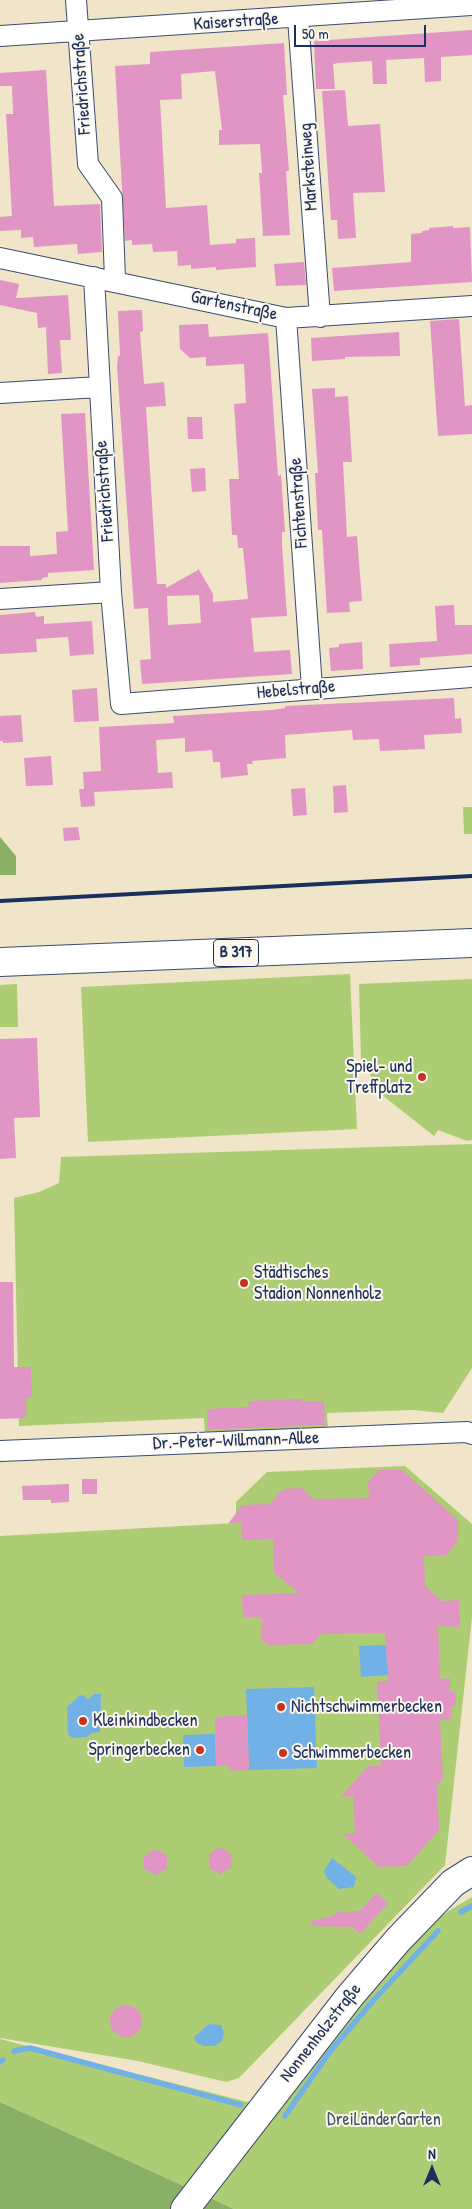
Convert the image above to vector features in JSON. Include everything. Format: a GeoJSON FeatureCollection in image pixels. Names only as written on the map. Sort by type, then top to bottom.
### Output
{"type":"FeatureCollection","features":[{"type":"Feature","properties":{"kind":"main road","name":"B 317"},"geometry":{"type":"LineString","coordinates":[[0,962],[472,943]]}},
{"type":"Feature","properties":{"kind":"main road","name":"Nonnenholzstraße"},"geometry":{"type":"LineString","coordinates":[[185,2209],[350,1996],[398,1940],[454,1884],[472,1871]]}},
{"type":"Feature","properties":{"kind":"street","name":"Friedrichstraße"},"geometry":{"type":"LineString","coordinates":[[76,0],[88,164],[112,198],[115,280]]}},
{"type":"Feature","properties":{"kind":"street","name":"Kaiserstraße"},"geometry":{"type":"LineString","coordinates":[[0,36],[298,18],[472,5]]}},
{"type":"Feature","properties":{"kind":"street","name":"Marksteinweg"},"geometry":{"type":"LineString","coordinates":[[298,18],[320,316]]}},
{"type":"Feature","properties":{"kind":"street","name":"Gartenstraße"},"geometry":{"type":"LineString","coordinates":[[0,258],[115,280],[286,318],[472,306]]}},
{"type":"Feature","properties":{"kind":"street","name":"Friedrichstraße"},"geometry":{"type":"LineString","coordinates":[[94,277],[111,592],[121,704]]}},
{"type":"Feature","properties":{"kind":"street","name":"Fichtenstraße"},"geometry":{"type":"LineString","coordinates":[[286,318],[312,688]]}},
{"type":"Feature","properties":{"kind":"street"},"geometry":{"type":"LineString","coordinates":[[0,393],[99,387]]}},
{"type":"Feature","properties":{"kind":"street"},"geometry":{"type":"LineString","coordinates":[[0,599],[111,592]]}},
{"type":"Feature","properties":{"kind":"street","name":"Hebelstraße"},"geometry":{"type":"LineString","coordinates":[[121,704],[472,677]]}},
{"type":"Feature","properties":{"kind":"street","name":"Dr.-Peter-Willmann-Allee"},"geometry":{"type":"LineString","coordinates":[[0,1451],[467,1432],[472,1434]]}},
{"type":"Feature","properties":{"kind":"green space"},"geometry":{"type":"Polygon","coordinates":[[[463,807],[472,807],[472,834],[464,834],[463,807]]]}},
{"type":"Feature","properties":{"kind":"green space"},"geometry":{"type":"Polygon","coordinates":[[[0,837],[16,856],[16,875],[0,875],[0,837]]]}},
{"type":"Feature","properties":{"kind":"green space"},"geometry":{"type":"Polygon","coordinates":[[[350,974],[357,1129],[88,1142],[81,987],[350,974]]]}},
{"type":"Feature","properties":{"kind":"green space","name":"Spiel- und Treffplatz"},"geometry":{"type":"Polygon","coordinates":[[[472,979],[472,1140],[467,1141],[438,1130],[434,1136],[382,1095],[361,1059],[359,984],[472,979]]]}},
{"type":"Feature","properties":{"kind":"green space"},"geometry":{"type":"Polygon","coordinates":[[[17,984],[18,1027],[0,1027],[0,985],[17,984]]]}},
{"type":"Feature","properties":{"kind":"green space","name":"Städtisches Stadion Nonnenholz"},"geometry":{"type":"Polygon","coordinates":[[[472,1144],[472,1368],[443,1413],[413,1410],[327,1413],[328,1430],[205,1435],[204,1418],[19,1426],[14,1198],[39,1192],[59,1183],[61,1157],[472,1144]]]}},
{"type":"Feature","properties":{"kind":"green space"},"geometry":{"type":"Polygon","coordinates":[[[405,1466],[472,1524],[472,1617],[445,1865],[239,2078],[226,2082],[138,2061],[0,2038],[0,1536],[236,1523],[236,1502],[267,1472],[405,1466]]]}},
{"type":"Feature","properties":{"kind":"green space","name":"DreiLänderGarten"},"geometry":{"type":"Polygon","coordinates":[[[472,1897],[472,2209],[234,2209],[0,2102],[0,2039],[279,2110],[424,1926],[472,1897]]]}},
{"type":"Feature","properties":{"kind":"green space"},"geometry":{"type":"Polygon","coordinates":[[[0,2102],[234,2209],[0,2209],[0,2102]]]}},
{"type":"Feature","properties":{"kind":"water"},"geometry":{"type":"Polygon","coordinates":[[[386,1645],[388,1675],[361,1677],[359,1646],[386,1645]]]}},
{"type":"Feature","properties":{"kind":"water"},"geometry":{"type":"Polygon","coordinates":[[[314,1687],[317,1768],[249,1770],[246,1689],[314,1687]]]}},
{"type":"Feature","properties":{"kind":"water","name":"Kleinkindbecken"},"geometry":{"type":"Polygon","coordinates":[[[94,1694],[101,1694],[100,1732],[92,1733],[87,1737],[72,1738],[68,1734],[67,1707],[79,1696],[84,1695],[88,1700],[94,1694]]]}},
{"type":"Feature","properties":{"kind":"water","name":"Springerbecken"},"geometry":{"type":"Polygon","coordinates":[[[215,1734],[216,1766],[184,1767],[183,1735],[215,1734]]]}},
{"type":"Feature","properties":{"kind":"water"},"geometry":{"type":"Polygon","coordinates":[[[332,1858],[356,1877],[354,1887],[339,1889],[327,1878],[324,1871],[332,1858]]]}},
{"type":"Feature","properties":{"kind":"water"},"geometry":{"type":"Polygon","coordinates":[[[209,2024],[221,2025],[224,2033],[222,2041],[214,2046],[204,2046],[197,2043],[194,2037],[209,2024]]]}},
{"type":"Feature","properties":{"kind":"building"},"geometry":{"type":"Polygon","coordinates":[[[472,30],[472,55],[441,57],[441,81],[425,82],[424,58],[386,60],[387,84],[373,84],[372,61],[339,63],[333,64],[335,89],[316,89],[314,41],[472,30]]]}},
{"type":"Feature","properties":{"kind":"building"},"geometry":{"type":"Polygon","coordinates":[[[284,43],[287,95],[283,95],[289,171],[286,171],[290,235],[263,236],[259,173],[262,173],[260,144],[219,145],[219,130],[222,130],[215,71],[181,74],[182,99],[160,100],[166,208],[207,205],[210,245],[236,243],[236,239],[255,238],[256,267],[216,270],[216,267],[191,269],[191,265],[178,266],[177,251],[153,252],[152,244],[132,245],[132,240],[125,241],[115,66],[150,64],[150,52],[284,43]]]}},
{"type":"Feature","properties":{"kind":"building"},"geometry":{"type":"Polygon","coordinates":[[[46,70],[54,206],[100,204],[102,252],[78,254],[77,244],[34,247],[33,237],[21,238],[21,230],[0,231],[0,217],[12,216],[6,114],[13,114],[12,86],[0,86],[0,73],[46,70]]]}},
{"type":"Feature","properties":{"kind":"building"},"geometry":{"type":"Polygon","coordinates":[[[345,90],[348,126],[380,124],[385,192],[353,193],[356,238],[338,239],[337,220],[331,220],[322,91],[345,90]]]}},
{"type":"Feature","properties":{"kind":"building"},"geometry":{"type":"Polygon","coordinates":[[[453,226],[453,228],[470,227],[472,282],[334,291],[332,268],[411,262],[411,234],[422,233],[422,231],[429,230],[429,228],[453,226]]]}},
{"type":"Feature","properties":{"kind":"building"},"geometry":{"type":"Polygon","coordinates":[[[304,262],[306,285],[276,286],[274,264],[304,262]]]}},
{"type":"Feature","properties":{"kind":"building"},"geometry":{"type":"Polygon","coordinates":[[[0,280],[19,284],[16,298],[68,295],[71,340],[60,340],[62,373],[48,374],[46,327],[38,328],[37,313],[0,305],[0,280]]]}},
{"type":"Feature","properties":{"kind":"building"},"geometry":{"type":"Polygon","coordinates":[[[142,310],[143,331],[140,332],[144,384],[164,382],[166,406],[146,407],[157,584],[166,584],[166,588],[198,570],[198,568],[213,594],[213,602],[248,599],[243,548],[238,548],[237,535],[232,535],[229,479],[239,479],[234,404],[246,403],[244,364],[206,366],[206,357],[190,358],[180,349],[179,325],[208,324],[209,337],[268,333],[278,476],[281,475],[285,532],[282,532],[282,545],[287,616],[251,618],[254,652],[290,650],[292,674],[142,684],[140,660],[151,659],[148,608],[134,609],[117,367],[118,356],[120,356],[118,311],[142,310]],[[199,595],[167,596],[168,625],[201,623],[199,595]]]}},
{"type":"Feature","properties":{"kind":"building"},"geometry":{"type":"Polygon","coordinates":[[[459,319],[465,406],[472,405],[472,434],[438,436],[430,321],[459,319]]]}},
{"type":"Feature","properties":{"kind":"building"},"geometry":{"type":"Polygon","coordinates":[[[399,332],[400,356],[345,357],[345,359],[312,361],[311,338],[399,332]]]}},
{"type":"Feature","properties":{"kind":"building"},"geometry":{"type":"Polygon","coordinates":[[[335,388],[335,397],[348,396],[352,462],[343,462],[347,537],[357,536],[362,601],[349,602],[350,612],[327,613],[322,530],[318,530],[315,473],[318,473],[312,389],[335,388]]]}},
{"type":"Feature","properties":{"kind":"building"},"geometry":{"type":"Polygon","coordinates":[[[85,413],[94,570],[48,573],[48,577],[42,578],[42,580],[0,583],[0,546],[30,546],[30,556],[57,554],[56,532],[68,531],[61,414],[85,413]]]}},
{"type":"Feature","properties":{"kind":"building"},"geometry":{"type":"Polygon","coordinates":[[[187,417],[202,417],[203,439],[188,439],[187,417]]]}},
{"type":"Feature","properties":{"kind":"building"},"geometry":{"type":"Polygon","coordinates":[[[205,468],[206,491],[192,492],[190,469],[205,468]]]}},
{"type":"Feature","properties":{"kind":"building"},"geometry":{"type":"Polygon","coordinates":[[[454,605],[455,625],[472,625],[472,654],[420,658],[420,665],[390,667],[389,644],[437,641],[435,606],[454,605]]]}},
{"type":"Feature","properties":{"kind":"building"},"geometry":{"type":"Polygon","coordinates":[[[35,612],[36,617],[44,616],[44,624],[92,621],[94,654],[70,656],[68,637],[36,639],[37,652],[0,654],[0,615],[35,612]]]}},
{"type":"Feature","properties":{"kind":"building"},"geometry":{"type":"Polygon","coordinates":[[[362,642],[363,669],[331,671],[329,648],[339,647],[339,644],[362,642]]]}},
{"type":"Feature","properties":{"kind":"building"},"geometry":{"type":"Polygon","coordinates":[[[97,688],[99,721],[74,722],[72,690],[97,688]]]}},
{"type":"Feature","properties":{"kind":"building"},"geometry":{"type":"Polygon","coordinates":[[[454,698],[455,719],[461,718],[462,733],[424,735],[425,749],[380,751],[379,739],[353,740],[352,730],[285,735],[286,758],[252,761],[253,764],[247,764],[248,775],[221,778],[220,762],[213,762],[212,750],[185,752],[185,738],[156,740],[158,773],[172,772],[173,788],[94,792],[95,806],[81,807],[79,789],[84,789],[83,772],[101,771],[99,727],[174,723],[173,716],[272,710],[285,708],[285,706],[454,698]]]}},
{"type":"Feature","properties":{"kind":"building"},"geometry":{"type":"Polygon","coordinates":[[[21,715],[23,742],[3,743],[3,741],[0,741],[0,716],[21,715]]]}},
{"type":"Feature","properties":{"kind":"building"},"geometry":{"type":"Polygon","coordinates":[[[51,756],[53,785],[26,786],[24,758],[51,756]]]}},
{"type":"Feature","properties":{"kind":"building"},"geometry":{"type":"Polygon","coordinates":[[[346,785],[348,812],[334,813],[333,786],[346,785]]]}},
{"type":"Feature","properties":{"kind":"building"},"geometry":{"type":"Polygon","coordinates":[[[305,788],[307,815],[293,816],[291,789],[305,788]]]}},
{"type":"Feature","properties":{"kind":"building"},"geometry":{"type":"Polygon","coordinates":[[[78,827],[80,840],[64,841],[63,828],[78,827]]]}},
{"type":"Feature","properties":{"kind":"building"},"geometry":{"type":"Polygon","coordinates":[[[37,1038],[40,1117],[14,1118],[16,1158],[0,1159],[0,1039],[37,1038]]]}},
{"type":"Feature","properties":{"kind":"building"},"geometry":{"type":"Polygon","coordinates":[[[0,1282],[13,1282],[14,1367],[31,1367],[32,1397],[26,1398],[26,1418],[0,1419],[0,1282]]]}},
{"type":"Feature","properties":{"kind":"building"},"geometry":{"type":"Polygon","coordinates":[[[302,1399],[302,1402],[324,1401],[325,1425],[208,1430],[207,1409],[249,1407],[248,1401],[302,1399]]]}},
{"type":"Feature","properties":{"kind":"building"},"geometry":{"type":"Polygon","coordinates":[[[379,1470],[402,1470],[458,1520],[458,1541],[447,1555],[424,1556],[425,1586],[442,1601],[459,1600],[460,1627],[438,1626],[440,1679],[450,1678],[450,1691],[455,1692],[456,1705],[451,1706],[452,1719],[440,1720],[443,1779],[437,1784],[439,1830],[407,1866],[379,1867],[343,1834],[355,1833],[353,1796],[341,1797],[368,1766],[381,1766],[377,1681],[388,1681],[385,1633],[321,1634],[312,1644],[268,1645],[262,1641],[262,1618],[243,1617],[242,1595],[299,1593],[274,1573],[273,1539],[242,1540],[241,1522],[228,1524],[242,1505],[270,1504],[283,1489],[302,1488],[313,1499],[369,1498],[368,1482],[379,1470]]]}},
{"type":"Feature","properties":{"kind":"building"},"geometry":{"type":"Polygon","coordinates":[[[82,1479],[97,1479],[97,1494],[82,1494],[82,1479]]]}},
{"type":"Feature","properties":{"kind":"building"},"geometry":{"type":"Polygon","coordinates":[[[69,1484],[69,1502],[51,1503],[51,1500],[23,1500],[22,1486],[69,1484]]]}},
{"type":"Feature","properties":{"kind":"building"},"geometry":{"type":"Polygon","coordinates":[[[247,1715],[249,1770],[229,1771],[229,1765],[216,1766],[215,1717],[247,1715]]]}},
{"type":"Feature","properties":{"kind":"building"},"geometry":{"type":"Polygon","coordinates":[[[220,1847],[231,1854],[232,1867],[220,1874],[209,1868],[209,1854],[220,1847]]]}},
{"type":"Feature","properties":{"kind":"building"},"geometry":{"type":"Polygon","coordinates":[[[155,1849],[167,1855],[167,1868],[156,1875],[144,1869],[144,1856],[155,1849]]]}},
{"type":"Feature","properties":{"kind":"building"},"geometry":{"type":"Polygon","coordinates":[[[377,1893],[388,1903],[360,1934],[353,1927],[312,1926],[312,1921],[333,1916],[337,1911],[346,1913],[361,1910],[377,1893]]]}},
{"type":"Feature","properties":{"kind":"building"},"geometry":{"type":"Polygon","coordinates":[[[126,2005],[132,2006],[137,2010],[141,2015],[141,2027],[137,2032],[132,2036],[126,2037],[120,2036],[115,2032],[111,2027],[110,2021],[111,2015],[115,2010],[120,2006],[126,2005]]]}},
{"type":"Feature","properties":{"kind":"waterway"},"geometry":{"type":"LineString","coordinates":[[461,1912],[472,1906]]}},
{"type":"Feature","properties":{"kind":"waterway"},"geometry":{"type":"LineString","coordinates":[[285,2116],[329,2053],[372,2002],[438,1931]]}},
{"type":"Feature","properties":{"kind":"waterway"},"geometry":{"type":"LineString","coordinates":[[14,2051],[30,2048],[241,2105]]}},
{"type":"Feature","properties":{"kind":"railway"},"geometry":{"type":"LineString","coordinates":[[0,901],[472,876]]}},
{"type":"Feature","properties":{"kind":"place","name":"Spiel- und Treffplatz"},"geometry":{"type":"Point","coordinates":[422,1077]}},
{"type":"Feature","properties":{"kind":"place","name":"Städtisches Stadion Nonnenholz"},"geometry":{"type":"Point","coordinates":[244,1283]}},
{"type":"Feature","properties":{"kind":"place","name":"Nichtschwimmerbecken"},"geometry":{"type":"Point","coordinates":[281,1707]}},
{"type":"Feature","properties":{"kind":"place","name":"Kleinkindbecken"},"geometry":{"type":"Point","coordinates":[83,1721]}},
{"type":"Feature","properties":{"kind":"place","name":"Springerbecken"},"geometry":{"type":"Point","coordinates":[200,1750]}},
{"type":"Feature","properties":{"kind":"place","name":"Schwimmerbecken"},"geometry":{"type":"Point","coordinates":[283,1753]}}]}
